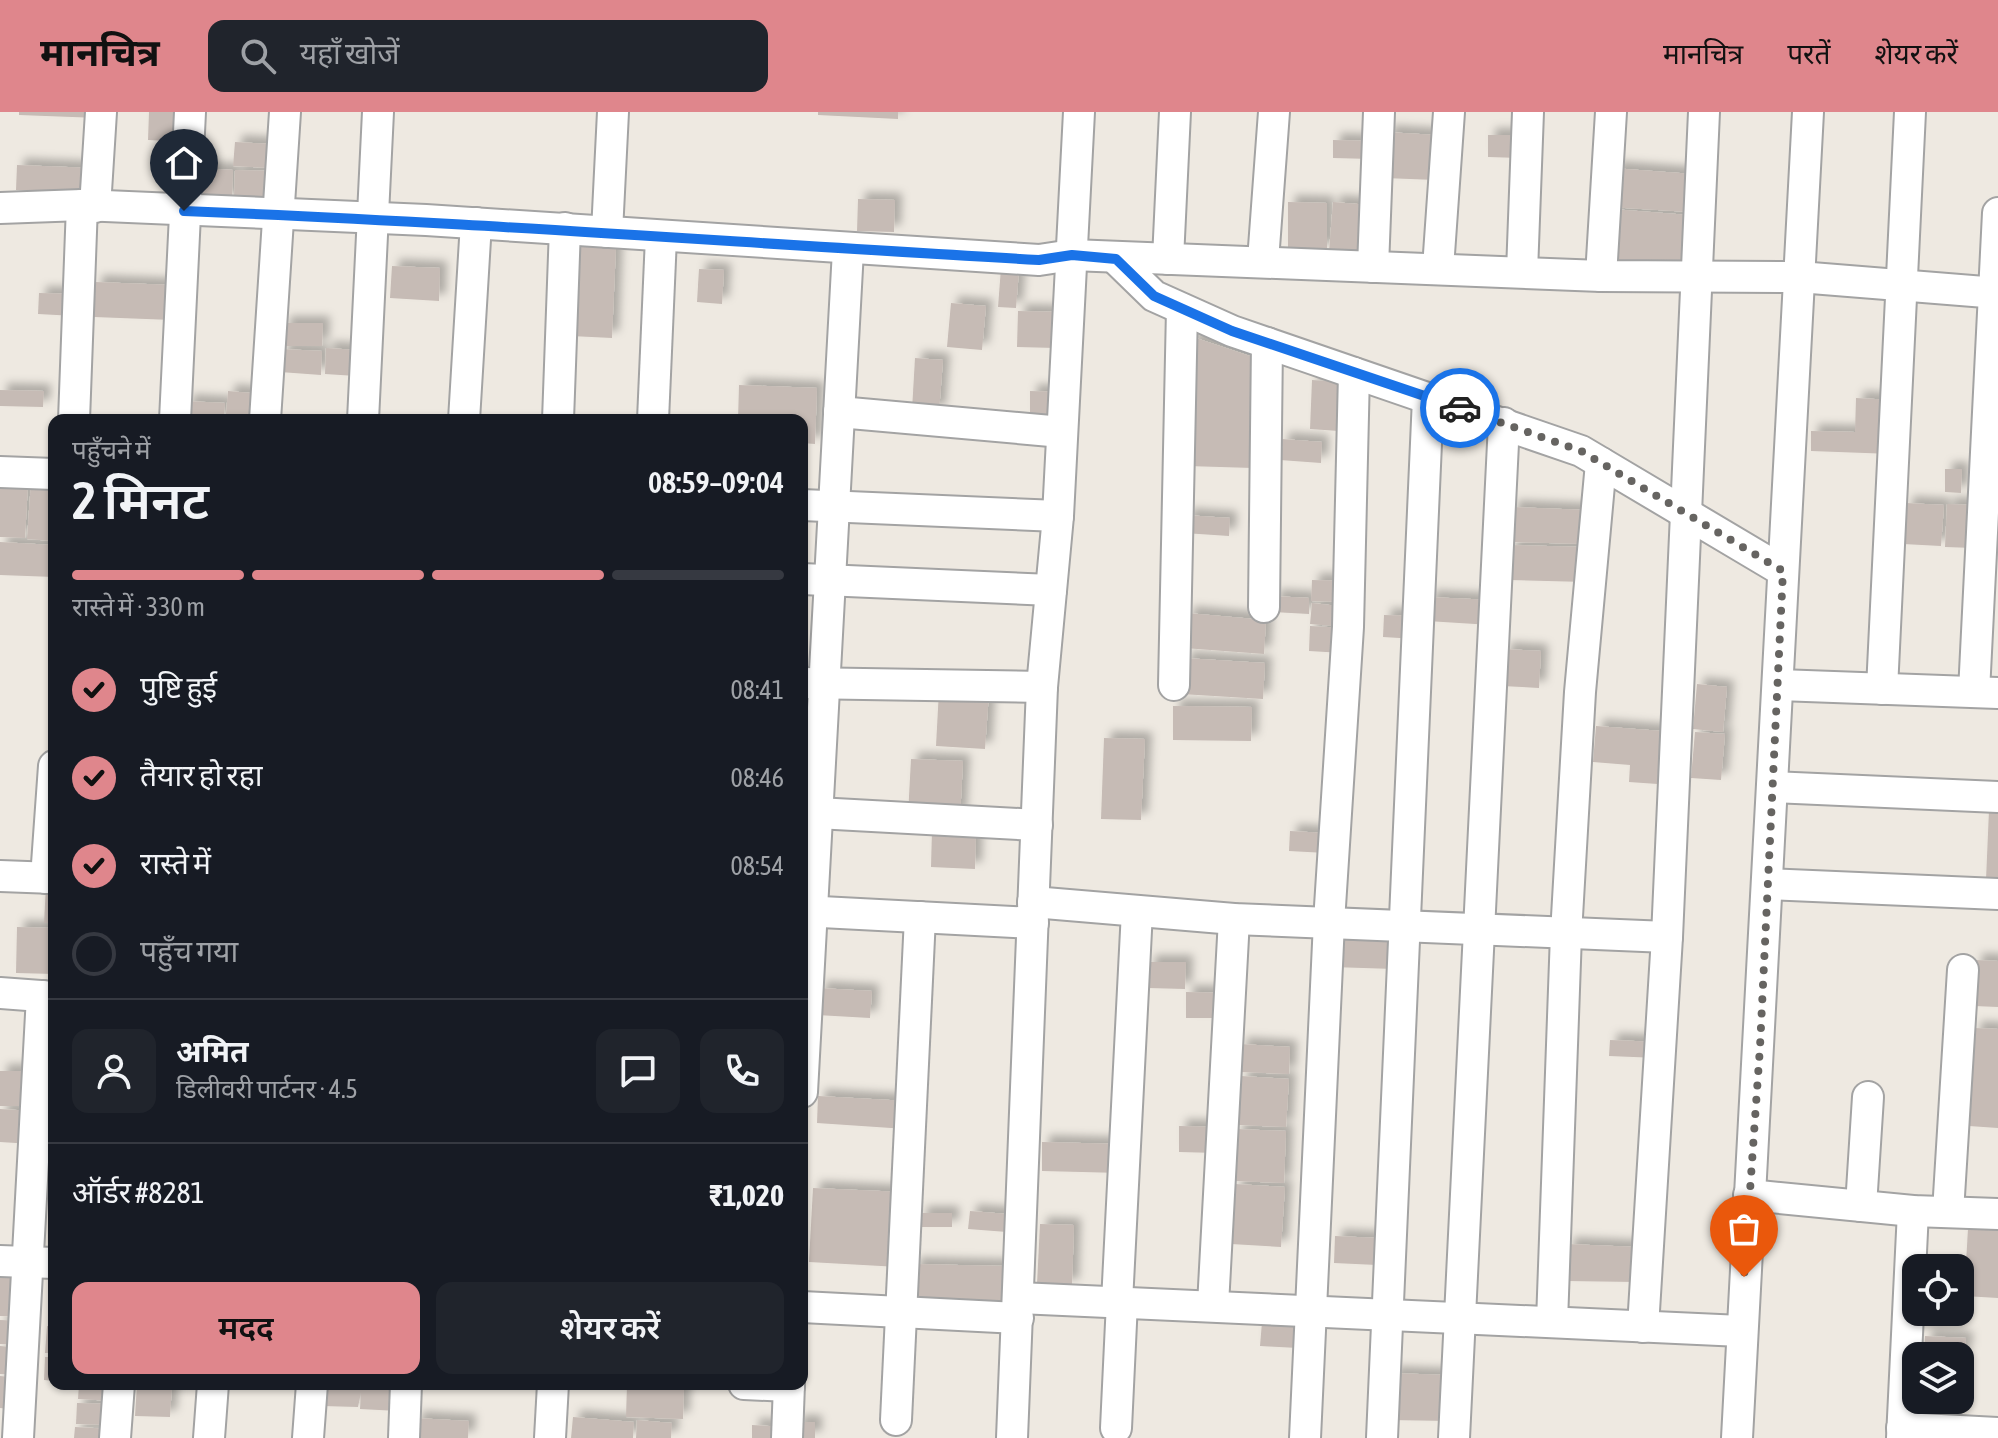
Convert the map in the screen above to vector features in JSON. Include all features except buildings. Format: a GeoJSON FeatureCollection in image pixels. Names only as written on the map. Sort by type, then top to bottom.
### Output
{"type":"FeatureCollection","features":[{"type":"Feature","properties":{"kind":"street"},"geometry":{"type":"LineString","coordinates":[[74,414],[89,206],[101,112]]}},
{"type":"Feature","properties":{"kind":"street"},"geometry":{"type":"LineString","coordinates":[[175,414],[190,112]]}},
{"type":"Feature","properties":{"kind":"street"},"geometry":{"type":"LineString","coordinates":[[265,414],[285,112]]}},
{"type":"Feature","properties":{"kind":"street"},"geometry":{"type":"LineString","coordinates":[[363,414],[378,112]]}},
{"type":"Feature","properties":{"kind":"street"},"geometry":{"type":"LineString","coordinates":[[607,232],[613,112]]}},
{"type":"Feature","properties":{"kind":"street"},"geometry":{"type":"LineString","coordinates":[[1012,1438],[1042,687],[1058,516],[1079,112]]}},
{"type":"Feature","properties":{"kind":"street"},"geometry":{"type":"LineString","coordinates":[[1168,259],[1175,112]]}},
{"type":"Feature","properties":{"kind":"street"},"geometry":{"type":"LineString","coordinates":[[1263,261],[1274,112]]}},
{"type":"Feature","properties":{"kind":"street"},"geometry":{"type":"LineString","coordinates":[[1373,267],[1379,112]]}},
{"type":"Feature","properties":{"kind":"street"},"geometry":{"type":"LineString","coordinates":[[1438,268],[1449,112]]}},
{"type":"Feature","properties":{"kind":"street"},"geometry":{"type":"LineString","coordinates":[[1522,272],[1528,112]]}},
{"type":"Feature","properties":{"kind":"street"},"geometry":{"type":"LineString","coordinates":[[1601,276],[1611,112]]}},
{"type":"Feature","properties":{"kind":"street"},"geometry":{"type":"LineString","coordinates":[[1643,1327],[1667,937],[1704,112]]}},
{"type":"Feature","properties":{"kind":"street"},"geometry":{"type":"LineString","coordinates":[[1737,1438],[1808,112]]}},
{"type":"Feature","properties":{"kind":"street"},"geometry":{"type":"LineString","coordinates":[[1882,689],[1910,112]]}},
{"type":"Feature","properties":{"kind":"street"},"geometry":{"type":"LineString","coordinates":[[0,208],[89,206],[372,217],[1039,260],[1072,255],[1601,276],[1799,277],[1996,292]]}},
{"type":"Feature","properties":{"kind":"street"},"geometry":{"type":"LineString","coordinates":[[1779,685],[1986,693],[1998,213]]}},
{"type":"Feature","properties":{"kind":"street"},"geometry":{"type":"LineString","coordinates":[[464,414],[476,223]]}},
{"type":"Feature","properties":{"kind":"street"},"geometry":{"type":"LineString","coordinates":[[558,414],[565,228]]}},
{"type":"Feature","properties":{"kind":"street"},"geometry":{"type":"LineString","coordinates":[[653,414],[661,237]]}},
{"type":"Feature","properties":{"kind":"street"},"geometry":{"type":"LineString","coordinates":[[848,250],[834,505],[816,579],[813,684],[817,813],[808,911],[920,917],[1137,911],[1234,919],[1667,937]]}},
{"type":"Feature","properties":{"kind":"street"},"geometry":{"type":"LineString","coordinates":[[1116,259],[1154,296],[1182,309],[1267,343],[1581,451],[1783,571]]}},
{"type":"Feature","properties":{"kind":"street"},"geometry":{"type":"LineString","coordinates":[[1174,685],[1182,309]]}},
{"type":"Feature","properties":{"kind":"street"},"geometry":{"type":"LineString","coordinates":[[1264,607],[1267,343]]}},
{"type":"Feature","properties":{"kind":"street"},"geometry":{"type":"LineString","coordinates":[[1305,1438],[1329,922],[1348,627],[1354,373]]}},
{"type":"Feature","properties":{"kind":"street"},"geometry":{"type":"LineString","coordinates":[[1382,1438],[1428,398]]}},
{"type":"Feature","properties":{"kind":"street"},"geometry":{"type":"LineString","coordinates":[[839,412],[1062,432]]}},
{"type":"Feature","properties":{"kind":"street"},"geometry":{"type":"LineString","coordinates":[[1454,1438],[1476,928],[1504,423]]}},
{"type":"Feature","properties":{"kind":"street"},"geometry":{"type":"LineString","coordinates":[[1552,1322],[1566,934],[1580,692],[1601,463]]}},
{"type":"Feature","properties":{"kind":"street"},"geometry":{"type":"LineString","coordinates":[[0,472],[48,474]]}},
{"type":"Feature","properties":{"kind":"street"},"geometry":{"type":"LineString","coordinates":[[808,505],[1058,516]]}},
{"type":"Feature","properties":{"kind":"street"},"geometry":{"type":"LineString","coordinates":[[816,579],[1051,590]]}},
{"type":"Feature","properties":{"kind":"street"},"geometry":{"type":"LineString","coordinates":[[813,684],[1042,687]]}},
{"type":"Feature","properties":{"kind":"street"},"geometry":{"type":"LineString","coordinates":[[1773,787],[1998,797]]}},
{"type":"Feature","properties":{"kind":"street"},"geometry":{"type":"LineString","coordinates":[[817,813],[1037,825]]}},
{"type":"Feature","properties":{"kind":"street"},"geometry":{"type":"LineString","coordinates":[[0,876],[48,878]]}},
{"type":"Feature","properties":{"kind":"street"},"geometry":{"type":"LineString","coordinates":[[1768,884],[1998,894]]}},
{"type":"Feature","properties":{"kind":"street"},"geometry":{"type":"LineString","coordinates":[[1116,1428],[1137,911]]}},
{"type":"Feature","properties":{"kind":"street"},"geometry":{"type":"LineString","coordinates":[[896,1420],[920,917]]}},
{"type":"Feature","properties":{"kind":"street"},"geometry":{"type":"LineString","coordinates":[[1213,1305],[1234,919]]}},
{"type":"Feature","properties":{"kind":"street"},"geometry":{"type":"LineString","coordinates":[[1948,1212],[1963,970]]}},
{"type":"Feature","properties":{"kind":"street"},"geometry":{"type":"LineString","coordinates":[[0,993],[48,996],[18,1438]]}},
{"type":"Feature","properties":{"kind":"street"},"geometry":{"type":"LineString","coordinates":[[1861,1206],[1868,1097]]}},
{"type":"Feature","properties":{"kind":"street"},"geometry":{"type":"LineString","coordinates":[[1749,1195],[1913,1211],[1998,1214]]}},
{"type":"Feature","properties":{"kind":"street"},"geometry":{"type":"LineString","coordinates":[[1913,1211],[1902,1433],[1998,1433]]}},
{"type":"Feature","properties":{"kind":"street"},"geometry":{"type":"LineString","coordinates":[[808,1307],[901,1312],[1119,1302],[1741,1331]]}},
{"type":"Feature","properties":{"kind":"street"},"geometry":{"type":"LineString","coordinates":[[115,1438],[119,1390]]}},
{"type":"Feature","properties":{"kind":"street"},"geometry":{"type":"LineString","coordinates":[[209,1438],[213,1390]]}},
{"type":"Feature","properties":{"kind":"street"},"geometry":{"type":"LineString","coordinates":[[308,1438],[312,1390]]}},
{"type":"Feature","properties":{"kind":"street"},"geometry":{"type":"LineString","coordinates":[[404,1438],[406,1390]]}},
{"type":"Feature","properties":{"kind":"street"},"geometry":{"type":"LineString","coordinates":[[550,1438],[553,1390]]}},
{"type":"Feature","properties":{"kind":"street"},"geometry":{"type":"LineString","coordinates":[[787,1438],[789,1390]]}},
{"type":"Feature","properties":{"kind":"way so far"},"geometry":{"type":"LineString","coordinates":[[1460,408],[1581,451],[1783,571],[1760,1047],[1744,1277]]}},
{"type":"Feature","properties":{"kind":"route"},"geometry":{"type":"LineString","coordinates":[[184,211],[426,220],[674,239],[1039,260],[1072,255],[1116,259],[1154,296],[1232,331],[1460,408]]}}]}
